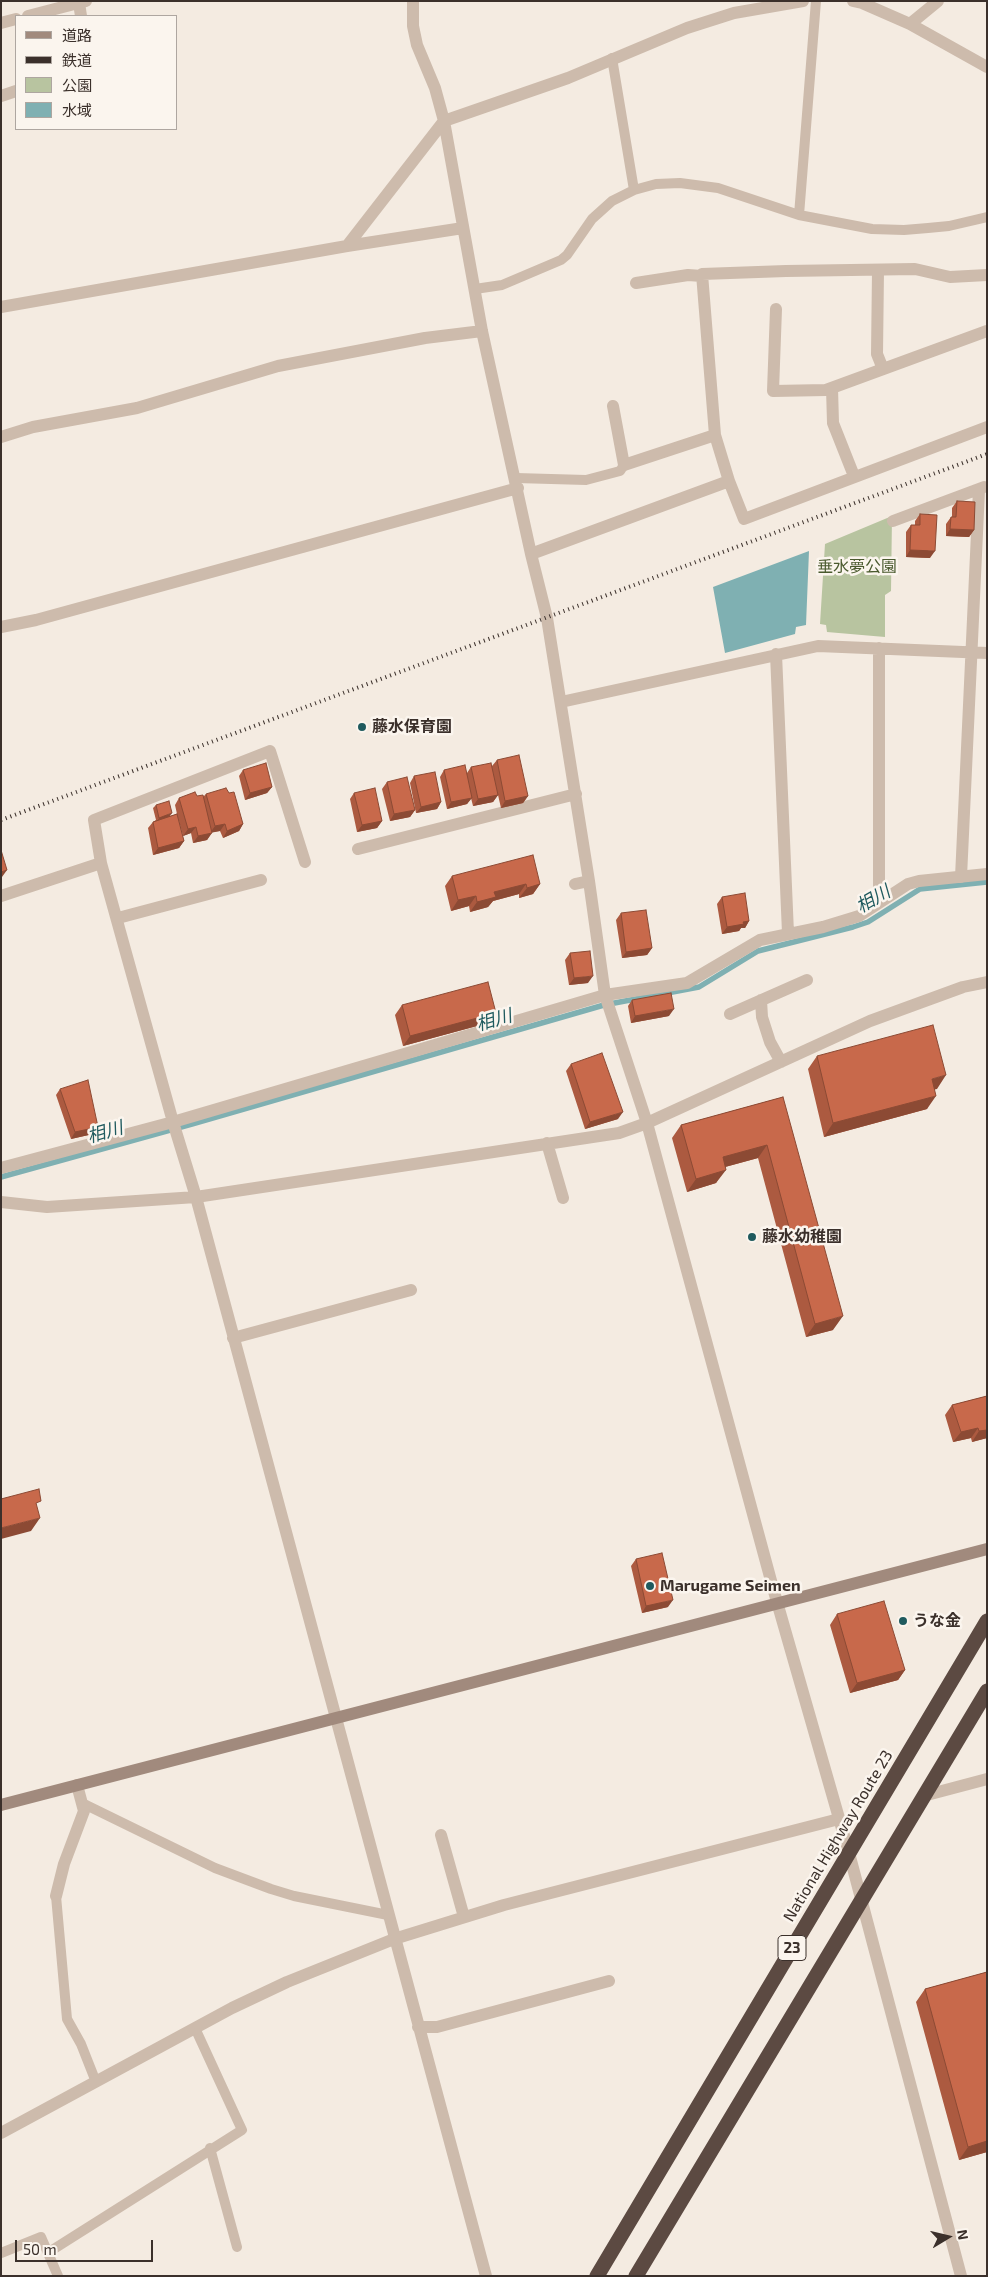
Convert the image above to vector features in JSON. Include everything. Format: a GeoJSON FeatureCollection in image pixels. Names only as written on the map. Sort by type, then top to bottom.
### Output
{"type":"FeatureCollection","features":[{"type":"Feature","properties":{"kind":"highway","name":"National Highway Route 23"},"geometry":{"type":"LineString","coordinates":[[597,2276],[987,1621]]}},
{"type":"Feature","properties":{"kind":"highway","name":"23"},"geometry":{"type":"LineString","coordinates":[[636,2276],[987,1691]]}},
{"type":"Feature","properties":{"kind":"street"},"geometry":{"type":"LineString","coordinates":[[413,1],[413,26],[417,45],[435,88],[444,121],[482,331],[547,618],[576,794],[605,997],[648,1123],[849,1854],[962,2276]]}},
{"type":"Feature","properties":{"kind":"street"},"geometry":{"type":"LineString","coordinates":[[346,246],[444,121],[568,78],[687,28],[734,13],[804,1]]}},
{"type":"Feature","properties":{"kind":"street"},"geometry":{"type":"LineString","coordinates":[[853,1],[862,3],[910,24],[987,67]]}},
{"type":"Feature","properties":{"kind":"street"},"geometry":{"type":"LineString","coordinates":[[910,24],[938,1]]}},
{"type":"Feature","properties":{"kind":"street"},"geometry":{"type":"LineString","coordinates":[[32,15],[82,2],[82,15]]}},
{"type":"Feature","properties":{"kind":"street"},"geometry":{"type":"LineString","coordinates":[[1,23],[15,19]]}},
{"type":"Feature","properties":{"kind":"street"},"geometry":{"type":"LineString","coordinates":[[1,96],[15,91]]}},
{"type":"Feature","properties":{"kind":"street"},"geometry":{"type":"LineString","coordinates":[[1,307],[346,246],[463,228]]}},
{"type":"Feature","properties":{"kind":"street"},"geometry":{"type":"LineString","coordinates":[[636,283],[688,275],[702,276],[702,274],[786,270],[915,270],[950,276],[987,275]]}},
{"type":"Feature","properties":{"kind":"street"},"geometry":{"type":"LineString","coordinates":[[878,271],[877,354],[883,369]]}},
{"type":"Feature","properties":{"kind":"street"},"geometry":{"type":"LineString","coordinates":[[702,276],[715,436],[729,481],[744,519],[987,427]]}},
{"type":"Feature","properties":{"kind":"street"},"geometry":{"type":"LineString","coordinates":[[776,309],[773,391],[826,390],[987,331]]}},
{"type":"Feature","properties":{"kind":"street"},"geometry":{"type":"LineString","coordinates":[[1,438],[33,427],[137,408],[278,366],[425,338],[482,331]]}},
{"type":"Feature","properties":{"kind":"street"},"geometry":{"type":"LineString","coordinates":[[832,388],[833,423],[854,476]]}},
{"type":"Feature","properties":{"kind":"street"},"geometry":{"type":"LineString","coordinates":[[614,406],[624,465],[715,436]]}},
{"type":"Feature","properties":{"kind":"street"},"geometry":{"type":"LineString","coordinates":[[531,554],[729,481]]}},
{"type":"Feature","properties":{"kind":"street"},"geometry":{"type":"LineString","coordinates":[[1,627],[36,620],[517,483]]}},
{"type":"Feature","properties":{"kind":"street"},"geometry":{"type":"LineString","coordinates":[[893,521],[983,488],[972,652],[961,877]]}},
{"type":"Feature","properties":{"kind":"street"},"geometry":{"type":"LineString","coordinates":[[561,702],[818,646],[987,653]]}},
{"type":"Feature","properties":{"kind":"street"},"geometry":{"type":"LineString","coordinates":[[879,648],[880,903]]}},
{"type":"Feature","properties":{"kind":"street"},"geometry":{"type":"LineString","coordinates":[[776,654],[788,933]]}},
{"type":"Feature","properties":{"kind":"street"},"geometry":{"type":"LineString","coordinates":[[305,862],[270,750],[94,820],[101,863],[118,918],[173,1123],[196,1196],[486,2276]]}},
{"type":"Feature","properties":{"kind":"street"},"geometry":{"type":"LineString","coordinates":[[358,849],[576,794]]}},
{"type":"Feature","properties":{"kind":"street"},"geometry":{"type":"LineString","coordinates":[[1,896],[101,863]]}},
{"type":"Feature","properties":{"kind":"street"},"geometry":{"type":"LineString","coordinates":[[1,1168],[173,1123],[605,997],[687,983],[760,940],[823,927],[860,916],[908,884],[919,881],[987,874]]}},
{"type":"Feature","properties":{"kind":"street"},"geometry":{"type":"LineString","coordinates":[[118,918],[261,880]]}},
{"type":"Feature","properties":{"kind":"street"},"geometry":{"type":"LineString","coordinates":[[575,884],[589,881]]}},
{"type":"Feature","properties":{"kind":"street"},"geometry":{"type":"LineString","coordinates":[[730,1014],[807,980]]}},
{"type":"Feature","properties":{"kind":"street"},"geometry":{"type":"LineString","coordinates":[[1,1202],[47,1208],[196,1196],[619,1132],[648,1123],[870,1021],[963,987],[987,982]]}},
{"type":"Feature","properties":{"kind":"street"},"geometry":{"type":"LineString","coordinates":[[761,1000],[762,1017],[770,1042],[781,1062]]}},
{"type":"Feature","properties":{"kind":"street"},"geometry":{"type":"LineString","coordinates":[[548,1143],[563,1198]]}},
{"type":"Feature","properties":{"kind":"street"},"geometry":{"type":"LineString","coordinates":[[233,1338],[411,1290]]}},
{"type":"Feature","properties":{"kind":"street"},"geometry":{"type":"LineString","coordinates":[[1,1805],[987,1549]]}},
{"type":"Feature","properties":{"kind":"street"},"geometry":{"type":"LineString","coordinates":[[923,1796],[987,1779]]}},
{"type":"Feature","properties":{"kind":"street"},"geometry":{"type":"LineString","coordinates":[[56,1896],[64,1864],[84,1811],[84,1804],[77,1785]]}},
{"type":"Feature","properties":{"kind":"street"},"geometry":{"type":"LineString","coordinates":[[1,2133],[195,2028],[286,1982],[394,1939],[504,1905],[838,1819]]}},
{"type":"Feature","properties":{"kind":"street"},"geometry":{"type":"LineString","coordinates":[[441,1835],[464,1918]]}},
{"type":"Feature","properties":{"kind":"street"},"geometry":{"type":"LineString","coordinates":[[418,2027],[437,2027],[609,1981]]}},
{"type":"Feature","properties":{"kind":"lane"},"geometry":{"type":"LineString","coordinates":[[799,215],[816,1]]}},
{"type":"Feature","properties":{"kind":"lane"},"geometry":{"type":"LineString","coordinates":[[612,58],[634,190]]}},
{"type":"Feature","properties":{"kind":"lane"},"geometry":{"type":"LineString","coordinates":[[474,289],[502,285],[560,260],[568,255],[592,219],[602,208],[634,190],[656,184],[718,188],[799,215],[854,227],[904,230],[949,226],[987,217]]}},
{"type":"Feature","properties":{"kind":"lane"},"geometry":{"type":"LineString","coordinates":[[517,483],[586,480],[620,471],[624,465]]}},
{"type":"Feature","properties":{"kind":"lane"},"geometry":{"type":"LineString","coordinates":[[84,1804],[215,1868],[271,1889],[294,1896],[388,1915]]}},
{"type":"Feature","properties":{"kind":"lane"},"geometry":{"type":"LineString","coordinates":[[56,1896],[67,2019],[81,2044],[96,2082]]}},
{"type":"Feature","properties":{"kind":"lane"},"geometry":{"type":"LineString","coordinates":[[49,2252],[210,2148],[242,2130],[195,2028]]}},
{"type":"Feature","properties":{"kind":"lane"},"geometry":{"type":"LineString","coordinates":[[210,2148],[237,2247]]}},
{"type":"Feature","properties":{"kind":"lane"},"geometry":{"type":"LineString","coordinates":[[1,2253],[41,2237],[58,2276]]}},
{"type":"Feature","properties":{"kind":"green space","name":"垂水夢公園"},"geometry":{"type":"Polygon","coordinates":[[[892,516],[891,591],[885,595],[885,637],[827,632],[826,625],[820,624],[825,544],[892,516]]]}},
{"type":"Feature","properties":{"kind":"water"},"geometry":{"type":"Polygon","coordinates":[[[809,551],[806,625],[796,627],[795,634],[725,653],[713,587],[809,551]]]}},
{"type":"Feature","properties":{"kind":"building"},"geometry":{"type":"Polygon","coordinates":[[[957,501],[975,502],[974,530],[950,529],[951,517],[956,517],[957,501]]]}},
{"type":"Feature","properties":{"kind":"building"},"geometry":{"type":"Polygon","coordinates":[[[920,514],[937,515],[935,551],[910,550],[911,525],[920,525],[920,514]]]}},
{"type":"Feature","properties":{"kind":"building"},"geometry":{"type":"Polygon","coordinates":[[[519,755],[528,796],[505,801],[497,760],[519,755]]]}},
{"type":"Feature","properties":{"kind":"building"},"geometry":{"type":"Polygon","coordinates":[[[266,763],[272,787],[250,793],[243,770],[266,763]]]}},
{"type":"Feature","properties":{"kind":"building"},"geometry":{"type":"Polygon","coordinates":[[[491,763],[498,795],[478,799],[471,767],[491,763]]]}},
{"type":"Feature","properties":{"kind":"building"},"geometry":{"type":"Polygon","coordinates":[[[465,765],[472,798],[451,802],[444,770],[465,765]]]}},
{"type":"Feature","properties":{"kind":"building"},"geometry":{"type":"Polygon","coordinates":[[[435,772],[441,802],[421,807],[414,776],[435,772]]]}},
{"type":"Feature","properties":{"kind":"building"},"geometry":{"type":"Polygon","coordinates":[[[407,777],[415,810],[394,814],[387,782],[407,777]]]}},
{"type":"Feature","properties":{"kind":"building"},"geometry":{"type":"Polygon","coordinates":[[[226,788],[229,793],[234,792],[243,824],[227,831],[225,824],[215,826],[206,794],[226,788]]]}},
{"type":"Feature","properties":{"kind":"building"},"geometry":{"type":"Polygon","coordinates":[[[375,788],[382,821],[362,825],[354,793],[375,788]]]}},
{"type":"Feature","properties":{"kind":"building"},"geometry":{"type":"Polygon","coordinates":[[[195,792],[197,796],[203,795],[212,833],[198,836],[196,827],[188,829],[179,798],[195,792]]]}},
{"type":"Feature","properties":{"kind":"building"},"geometry":{"type":"Polygon","coordinates":[[[169,801],[172,813],[159,818],[156,805],[169,801]]]}},
{"type":"Feature","properties":{"kind":"building"},"geometry":{"type":"Polygon","coordinates":[[[177,814],[184,841],[158,848],[153,822],[177,814]]]}},
{"type":"Feature","properties":{"kind":"building"},"geometry":{"type":"Polygon","coordinates":[[[1,850],[7,870],[1,872],[1,850]]]}},
{"type":"Feature","properties":{"kind":"building"},"geometry":{"type":"Polygon","coordinates":[[[533,855],[540,884],[527,888],[526,884],[494,892],[496,897],[477,902],[476,896],[458,900],[452,876],[533,855]]]}},
{"type":"Feature","properties":{"kind":"building"},"geometry":{"type":"Polygon","coordinates":[[[745,893],[749,921],[743,922],[744,924],[727,927],[722,897],[745,893]]]}},
{"type":"Feature","properties":{"kind":"building"},"geometry":{"type":"Polygon","coordinates":[[[646,910],[652,948],[626,952],[621,913],[646,910]]]}},
{"type":"Feature","properties":{"kind":"building"},"geometry":{"type":"Polygon","coordinates":[[[590,951],[593,976],[574,978],[570,953],[590,951]]]}},
{"type":"Feature","properties":{"kind":"building"},"geometry":{"type":"Polygon","coordinates":[[[488,982],[496,1013],[410,1036],[402,1005],[488,982]]]}},
{"type":"Feature","properties":{"kind":"building"},"geometry":{"type":"Polygon","coordinates":[[[671,993],[674,1009],[635,1016],[632,1000],[671,993]]]}},
{"type":"Feature","properties":{"kind":"building"},"geometry":{"type":"Polygon","coordinates":[[[933,1025],[946,1075],[932,1079],[936,1096],[833,1123],[817,1056],[933,1025]]]}},
{"type":"Feature","properties":{"kind":"building"},"geometry":{"type":"Polygon","coordinates":[[[602,1053],[623,1112],[590,1122],[571,1064],[602,1053]]]}},
{"type":"Feature","properties":{"kind":"building"},"geometry":{"type":"Polygon","coordinates":[[[88,1080],[98,1127],[75,1132],[60,1089],[88,1080]]]}},
{"type":"Feature","properties":{"kind":"building","name":"藤水幼稚園"},"geometry":{"type":"Polygon","coordinates":[[[783,1097],[843,1316],[815,1324],[767,1145],[723,1157],[726,1170],[696,1179],[681,1125],[783,1097]]]}},
{"type":"Feature","properties":{"kind":"building"},"geometry":{"type":"Polygon","coordinates":[[[987,1396],[987,1430],[979,1431],[978,1428],[961,1432],[952,1405],[987,1396]]]}},
{"type":"Feature","properties":{"kind":"building"},"geometry":{"type":"Polygon","coordinates":[[[39,1489],[41,1501],[36,1503],[40,1518],[1,1528],[1,1499],[39,1489]]]}},
{"type":"Feature","properties":{"kind":"building","name":"Marugame Seimen"},"geometry":{"type":"Polygon","coordinates":[[[662,1553],[673,1600],[646,1606],[636,1559],[662,1553]]]}},
{"type":"Feature","properties":{"kind":"building"},"geometry":{"type":"Polygon","coordinates":[[[884,1601],[905,1670],[857,1683],[837,1614],[884,1601]]]}},
{"type":"Feature","properties":{"kind":"building"},"geometry":{"type":"Polygon","coordinates":[[[987,1972],[987,2141],[968,2147],[925,1989],[987,1972]]]}},
{"type":"Feature","properties":{"kind":"waterway","name":"相川"},"geometry":{"type":"LineString","coordinates":[[1,1177],[604,1005],[699,987],[758,951],[868,922],[920,889],[987,882]]}},
{"type":"Feature","properties":{"kind":"railway"},"geometry":{"type":"LineString","coordinates":[[1,820],[987,454]]}},
{"type":"Feature","properties":{"kind":"place","name":"藤水保育園"},"geometry":{"type":"Point","coordinates":[362,727]}},
{"type":"Feature","properties":{"kind":"place","name":"藤水幼稚園"},"geometry":{"type":"Point","coordinates":[752,1237]}},
{"type":"Feature","properties":{"kind":"place","name":"Marugame Seimen"},"geometry":{"type":"Point","coordinates":[650,1586]}},
{"type":"Feature","properties":{"kind":"place","name":"うな金"},"geometry":{"type":"Point","coordinates":[903,1621]}}]}
